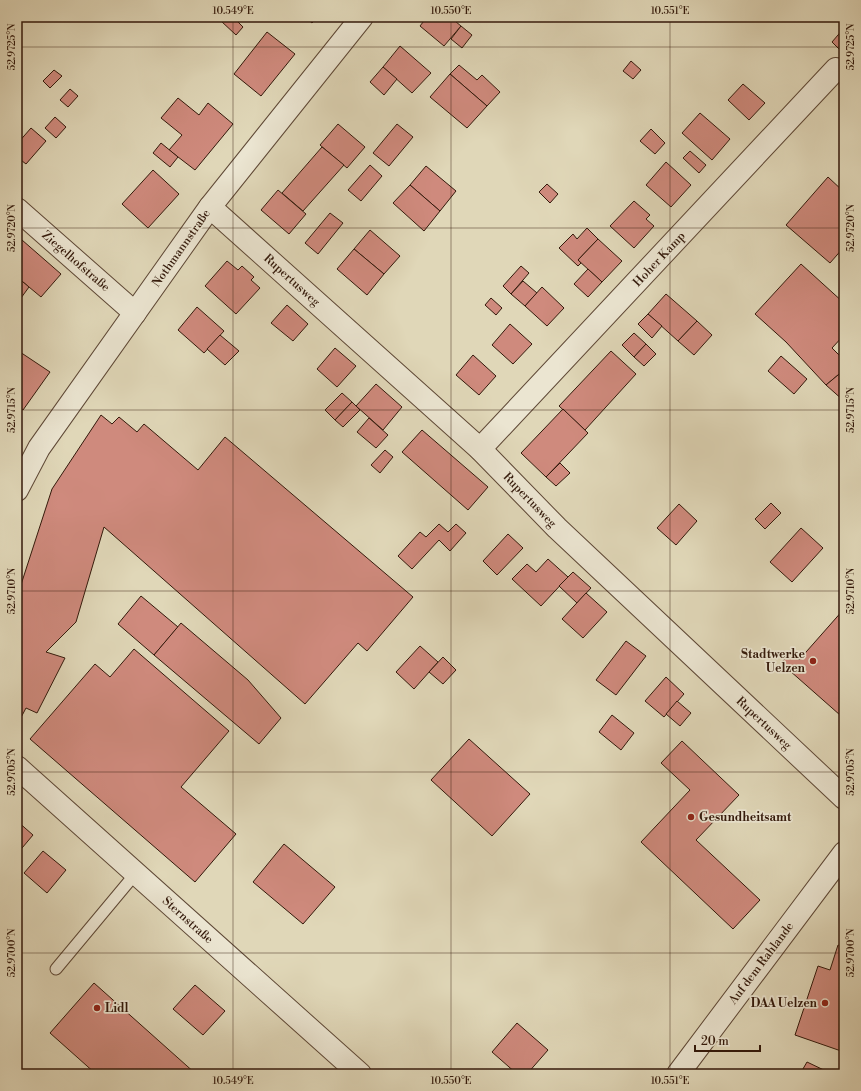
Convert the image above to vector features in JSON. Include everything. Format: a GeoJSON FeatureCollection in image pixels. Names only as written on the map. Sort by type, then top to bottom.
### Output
{"type":"FeatureCollection","features":[{"type":"Feature","properties":{"kind":"street","name":"Nothmannstraße"},"geometry":{"type":"LineString","coordinates":[[17,490],[39,448],[210,207],[362,17]]}},
{"type":"Feature","properties":{"kind":"street","name":"Hoher Kamp"},"geometry":{"type":"LineString","coordinates":[[480,449],[836,69]]}},
{"type":"Feature","properties":{"kind":"street","name":"Rupertusweg"},"geometry":{"type":"LineString","coordinates":[[210,207],[480,449],[557,528],[844,798]]}},
{"type":"Feature","properties":{"kind":"street","name":"Ziegelhofstraße"},"geometry":{"type":"LineString","coordinates":[[17,210],[135,313]]}},
{"type":"Feature","properties":{"kind":"street","name":"Sternstraße"},"geometry":{"type":"LineString","coordinates":[[17,767],[360,1074]]}},
{"type":"Feature","properties":{"kind":"street","name":"Auf dem Rahlande"},"geometry":{"type":"LineString","coordinates":[[678,1074],[844,853]]}},
{"type":"Feature","properties":{"kind":"lane"},"geometry":{"type":"LineString","coordinates":[[56,969],[136,873]]}},
{"type":"Feature","properties":{"kind":"building"},"geometry":{"type":"Polygon","coordinates":[[[225,17],[233,17],[243,27],[236,35],[221,21],[225,17]]]}},
{"type":"Feature","properties":{"kind":"building"},"geometry":{"type":"Polygon","coordinates":[[[305,17],[318,17],[312,23],[305,17]]]}},
{"type":"Feature","properties":{"kind":"building"},"geometry":{"type":"Polygon","coordinates":[[[427,17],[450,17],[461,26],[444,46],[420,26],[427,17]]]}},
{"type":"Feature","properties":{"kind":"building"},"geometry":{"type":"Polygon","coordinates":[[[461,26],[472,35],[462,48],[451,39],[461,26]]]}},
{"type":"Feature","properties":{"kind":"building"},"geometry":{"type":"Polygon","coordinates":[[[844,28],[844,54],[832,42],[844,28]]]}},
{"type":"Feature","properties":{"kind":"building"},"geometry":{"type":"Polygon","coordinates":[[[267,32],[295,54],[261,96],[234,74],[267,32]]]}},
{"type":"Feature","properties":{"kind":"building"},"geometry":{"type":"Polygon","coordinates":[[[400,46],[431,73],[412,93],[383,67],[400,46]]]}},
{"type":"Feature","properties":{"kind":"building"},"geometry":{"type":"Polygon","coordinates":[[[631,61],[641,70],[633,79],[623,71],[631,61]]]}},
{"type":"Feature","properties":{"kind":"building"},"geometry":{"type":"Polygon","coordinates":[[[459,65],[477,80],[482,75],[500,92],[487,106],[450,74],[459,65]]]}},
{"type":"Feature","properties":{"kind":"building"},"geometry":{"type":"Polygon","coordinates":[[[383,67],[397,79],[384,95],[370,82],[383,67]]]}},
{"type":"Feature","properties":{"kind":"building"},"geometry":{"type":"Polygon","coordinates":[[[54,70],[62,76],[50,88],[43,81],[54,70]]]}},
{"type":"Feature","properties":{"kind":"building"},"geometry":{"type":"Polygon","coordinates":[[[450,74],[487,106],[467,128],[430,97],[450,74]]]}},
{"type":"Feature","properties":{"kind":"building"},"geometry":{"type":"Polygon","coordinates":[[[743,84],[765,103],[749,120],[728,100],[743,84]]]}},
{"type":"Feature","properties":{"kind":"building"},"geometry":{"type":"Polygon","coordinates":[[[70,89],[78,96],[68,107],[60,100],[70,89]]]}},
{"type":"Feature","properties":{"kind":"building"},"geometry":{"type":"Polygon","coordinates":[[[178,98],[199,115],[208,103],[233,124],[195,170],[169,150],[182,135],[161,118],[178,98]]]}},
{"type":"Feature","properties":{"kind":"building"},"geometry":{"type":"Polygon","coordinates":[[[700,113],[730,139],[712,160],[682,133],[700,113]]]}},
{"type":"Feature","properties":{"kind":"building"},"geometry":{"type":"Polygon","coordinates":[[[55,117],[66,127],[56,138],[45,128],[55,117]]]}},
{"type":"Feature","properties":{"kind":"building"},"geometry":{"type":"Polygon","coordinates":[[[338,124],[365,147],[347,168],[320,145],[338,124]]]}},
{"type":"Feature","properties":{"kind":"building"},"geometry":{"type":"Polygon","coordinates":[[[397,124],[413,137],[389,166],[373,153],[397,124]]]}},
{"type":"Feature","properties":{"kind":"building"},"geometry":{"type":"Polygon","coordinates":[[[31,128],[46,141],[26,164],[17,157],[17,144],[31,128]]]}},
{"type":"Feature","properties":{"kind":"building"},"geometry":{"type":"Polygon","coordinates":[[[651,129],[665,143],[655,154],[640,141],[651,129]]]}},
{"type":"Feature","properties":{"kind":"building"},"geometry":{"type":"Polygon","coordinates":[[[161,143],[178,157],[170,167],[153,153],[161,143]]]}},
{"type":"Feature","properties":{"kind":"building"},"geometry":{"type":"Polygon","coordinates":[[[322,147],[344,165],[303,211],[282,193],[322,147]]]}},
{"type":"Feature","properties":{"kind":"building"},"geometry":{"type":"Polygon","coordinates":[[[690,151],[706,165],[699,173],[683,158],[690,151]]]}},
{"type":"Feature","properties":{"kind":"building"},"geometry":{"type":"Polygon","coordinates":[[[666,162],[691,185],[671,207],[646,185],[666,162]]]}},
{"type":"Feature","properties":{"kind":"building"},"geometry":{"type":"Polygon","coordinates":[[[370,165],[382,176],[361,201],[348,190],[370,165]]]}},
{"type":"Feature","properties":{"kind":"building"},"geometry":{"type":"Polygon","coordinates":[[[426,166],[456,191],[440,211],[410,185],[426,166]]]}},
{"type":"Feature","properties":{"kind":"building"},"geometry":{"type":"Polygon","coordinates":[[[153,170],[179,194],[148,228],[122,204],[153,170]]]}},
{"type":"Feature","properties":{"kind":"building"},"geometry":{"type":"Polygon","coordinates":[[[828,177],[844,192],[844,247],[830,263],[786,225],[828,177]]]}},
{"type":"Feature","properties":{"kind":"building"},"geometry":{"type":"Polygon","coordinates":[[[547,184],[558,194],[550,203],[539,192],[547,184]]]}},
{"type":"Feature","properties":{"kind":"building"},"geometry":{"type":"Polygon","coordinates":[[[410,185],[440,211],[424,231],[393,203],[410,185]]]}},
{"type":"Feature","properties":{"kind":"building"},"geometry":{"type":"Polygon","coordinates":[[[278,190],[306,214],[289,234],[261,210],[278,190]]]}},
{"type":"Feature","properties":{"kind":"building"},"geometry":{"type":"Polygon","coordinates":[[[634,201],[650,215],[646,219],[654,226],[634,248],[610,226],[634,201]]]}},
{"type":"Feature","properties":{"kind":"building"},"geometry":{"type":"Polygon","coordinates":[[[330,213],[343,223],[318,254],[305,243],[330,213]]]}},
{"type":"Feature","properties":{"kind":"building"},"geometry":{"type":"Polygon","coordinates":[[[587,228],[598,239],[578,260],[581,263],[578,266],[559,248],[573,234],[577,239],[587,228]]]}},
{"type":"Feature","properties":{"kind":"building"},"geometry":{"type":"Polygon","coordinates":[[[370,230],[400,256],[384,274],[354,249],[370,230]]]}},
{"type":"Feature","properties":{"kind":"building"},"geometry":{"type":"Polygon","coordinates":[[[598,239],[622,261],[602,282],[578,260],[598,239]]]}},
{"type":"Feature","properties":{"kind":"building"},"geometry":{"type":"Polygon","coordinates":[[[22,240],[61,274],[41,297],[17,277],[17,246],[22,240]]]}},
{"type":"Feature","properties":{"kind":"building"},"geometry":{"type":"Polygon","coordinates":[[[354,249],[384,274],[367,295],[337,269],[354,249]]]}},
{"type":"Feature","properties":{"kind":"building"},"geometry":{"type":"Polygon","coordinates":[[[227,261],[238,270],[242,266],[254,277],[251,280],[260,288],[236,314],[205,286],[227,261]]]}},
{"type":"Feature","properties":{"kind":"building"},"geometry":{"type":"Polygon","coordinates":[[[801,264],[844,303],[844,335],[832,348],[844,360],[844,370],[826,385],[786,342],[755,314],[801,264]]]}},
{"type":"Feature","properties":{"kind":"building"},"geometry":{"type":"Polygon","coordinates":[[[521,266],[529,273],[511,294],[503,286],[521,266]]]}},
{"type":"Feature","properties":{"kind":"building"},"geometry":{"type":"Polygon","coordinates":[[[588,269],[602,282],[588,297],[574,284],[588,269]]]}},
{"type":"Feature","properties":{"kind":"building"},"geometry":{"type":"Polygon","coordinates":[[[17,277],[29,287],[21,298],[17,295],[17,277]]]}},
{"type":"Feature","properties":{"kind":"building"},"geometry":{"type":"Polygon","coordinates":[[[523,281],[537,293],[525,306],[511,294],[523,281]]]}},
{"type":"Feature","properties":{"kind":"building"},"geometry":{"type":"Polygon","coordinates":[[[542,287],[564,308],[547,326],[525,306],[542,287]]]}},
{"type":"Feature","properties":{"kind":"building"},"geometry":{"type":"Polygon","coordinates":[[[844,293],[844,303],[839,299],[844,293]]]}},
{"type":"Feature","properties":{"kind":"building"},"geometry":{"type":"Polygon","coordinates":[[[666,294],[697,321],[678,341],[648,314],[666,294]]]}},
{"type":"Feature","properties":{"kind":"building"},"geometry":{"type":"Polygon","coordinates":[[[491,298],[502,308],[496,315],[485,305],[491,298]]]}},
{"type":"Feature","properties":{"kind":"building"},"geometry":{"type":"Polygon","coordinates":[[[287,305],[308,324],[293,341],[271,323],[287,305]]]}},
{"type":"Feature","properties":{"kind":"building"},"geometry":{"type":"Polygon","coordinates":[[[197,307],[224,331],[204,353],[178,330],[197,307]]]}},
{"type":"Feature","properties":{"kind":"building"},"geometry":{"type":"Polygon","coordinates":[[[648,314],[662,326],[652,338],[638,324],[648,314]]]}},
{"type":"Feature","properties":{"kind":"building"},"geometry":{"type":"Polygon","coordinates":[[[697,321],[712,335],[694,355],[678,341],[697,321]]]}},
{"type":"Feature","properties":{"kind":"building"},"geometry":{"type":"Polygon","coordinates":[[[510,324],[532,344],[513,364],[492,345],[510,324]]]}},
{"type":"Feature","properties":{"kind":"building"},"geometry":{"type":"Polygon","coordinates":[[[634,333],[646,344],[634,357],[622,345],[634,333]]]}},
{"type":"Feature","properties":{"kind":"building"},"geometry":{"type":"Polygon","coordinates":[[[220,335],[239,351],[225,365],[207,349],[220,335]]]}},
{"type":"Feature","properties":{"kind":"building"},"geometry":{"type":"Polygon","coordinates":[[[646,344],[656,354],[644,366],[634,357],[646,344]]]}},
{"type":"Feature","properties":{"kind":"building"},"geometry":{"type":"Polygon","coordinates":[[[335,348],[356,366],[337,387],[317,369],[335,348]]]}},
{"type":"Feature","properties":{"kind":"building"},"geometry":{"type":"Polygon","coordinates":[[[611,351],[636,374],[585,430],[559,406],[611,351]]]}},
{"type":"Feature","properties":{"kind":"building"},"geometry":{"type":"Polygon","coordinates":[[[20,352],[50,372],[23,410],[17,406],[17,356],[20,352]]]}},
{"type":"Feature","properties":{"kind":"building"},"geometry":{"type":"Polygon","coordinates":[[[473,355],[496,376],[479,395],[456,375],[473,355]]]}},
{"type":"Feature","properties":{"kind":"building"},"geometry":{"type":"Polygon","coordinates":[[[781,356],[807,379],[794,394],[768,371],[781,356]]]}},
{"type":"Feature","properties":{"kind":"building"},"geometry":{"type":"Polygon","coordinates":[[[844,370],[844,401],[826,385],[844,370]]]}},
{"type":"Feature","properties":{"kind":"building"},"geometry":{"type":"Polygon","coordinates":[[[376,384],[402,407],[383,430],[356,406],[376,384]]]}},
{"type":"Feature","properties":{"kind":"building"},"geometry":{"type":"Polygon","coordinates":[[[342,393],[352,402],[335,420],[325,410],[342,393]]]}},
{"type":"Feature","properties":{"kind":"building"},"geometry":{"type":"Polygon","coordinates":[[[352,402],[360,410],[343,427],[335,420],[352,402]]]}},
{"type":"Feature","properties":{"kind":"building"},"geometry":{"type":"Polygon","coordinates":[[[563,409],[588,433],[546,477],[521,453],[563,409]]]}},
{"type":"Feature","properties":{"kind":"building"},"geometry":{"type":"Polygon","coordinates":[[[101,415],[112,424],[119,417],[137,432],[144,424],[198,470],[225,437],[413,597],[367,651],[358,643],[305,704],[104,527],[76,622],[46,652],[65,658],[37,713],[26,708],[17,725],[17,597],[52,489],[101,415]]]}},
{"type":"Feature","properties":{"kind":"building"},"geometry":{"type":"Polygon","coordinates":[[[369,418],[388,435],[376,448],[357,432],[369,418]]]}},
{"type":"Feature","properties":{"kind":"building"},"geometry":{"type":"Polygon","coordinates":[[[422,430],[488,487],[468,510],[402,452],[422,430]]]}},
{"type":"Feature","properties":{"kind":"building"},"geometry":{"type":"Polygon","coordinates":[[[385,450],[393,457],[380,473],[371,465],[385,450]]]}},
{"type":"Feature","properties":{"kind":"building"},"geometry":{"type":"Polygon","coordinates":[[[560,463],[570,473],[556,486],[546,477],[560,463]]]}},
{"type":"Feature","properties":{"kind":"building"},"geometry":{"type":"Polygon","coordinates":[[[771,503],[781,513],[765,529],[755,519],[771,503]]]}},
{"type":"Feature","properties":{"kind":"building"},"geometry":{"type":"Polygon","coordinates":[[[679,504],[697,521],[676,545],[657,528],[679,504]]]}},
{"type":"Feature","properties":{"kind":"building"},"geometry":{"type":"Polygon","coordinates":[[[439,524],[448,532],[456,524],[466,533],[450,551],[439,540],[412,569],[398,556],[420,532],[426,537],[439,524]]]}},
{"type":"Feature","properties":{"kind":"building"},"geometry":{"type":"Polygon","coordinates":[[[801,528],[823,548],[792,582],[770,562],[801,528]]]}},
{"type":"Feature","properties":{"kind":"building"},"geometry":{"type":"Polygon","coordinates":[[[508,534],[523,548],[497,575],[483,561],[508,534]]]}},
{"type":"Feature","properties":{"kind":"building"},"geometry":{"type":"Polygon","coordinates":[[[548,559],[568,577],[541,606],[512,579],[527,564],[536,572],[548,559]]]}},
{"type":"Feature","properties":{"kind":"building"},"geometry":{"type":"Polygon","coordinates":[[[573,572],[591,588],[577,603],[559,586],[573,572]]]}},
{"type":"Feature","properties":{"kind":"building"},"geometry":{"type":"Polygon","coordinates":[[[586,593],[607,612],[583,638],[562,619],[586,593]]]}},
{"type":"Feature","properties":{"kind":"building"},"geometry":{"type":"Polygon","coordinates":[[[141,596],[178,627],[154,655],[118,624],[141,596]]]}},
{"type":"Feature","properties":{"kind":"building","name":"Stadtwerke Uelzen"},"geometry":{"type":"Polygon","coordinates":[[[844,609],[844,711],[840,715],[781,663],[791,652],[799,660],[844,609]]]}},
{"type":"Feature","properties":{"kind":"building"},"geometry":{"type":"Polygon","coordinates":[[[181,623],[248,680],[281,718],[259,744],[154,655],[181,623]]]}},
{"type":"Feature","properties":{"kind":"building"},"geometry":{"type":"Polygon","coordinates":[[[626,641],[646,656],[616,695],[596,680],[626,641]]]}},
{"type":"Feature","properties":{"kind":"building"},"geometry":{"type":"Polygon","coordinates":[[[420,646],[438,662],[414,689],[396,672],[420,646]]]}},
{"type":"Feature","properties":{"kind":"building"},"geometry":{"type":"Polygon","coordinates":[[[134,649],[229,731],[181,787],[236,834],[195,882],[30,739],[95,664],[110,677],[134,649]]]}},
{"type":"Feature","properties":{"kind":"building"},"geometry":{"type":"Polygon","coordinates":[[[443,657],[456,670],[443,684],[429,672],[443,657]]]}},
{"type":"Feature","properties":{"kind":"building"},"geometry":{"type":"Polygon","coordinates":[[[666,677],[684,694],[664,717],[645,701],[666,677]]]}},
{"type":"Feature","properties":{"kind":"building"},"geometry":{"type":"Polygon","coordinates":[[[677,701],[691,713],[680,726],[666,714],[677,701]]]}},
{"type":"Feature","properties":{"kind":"building"},"geometry":{"type":"Polygon","coordinates":[[[612,715],[634,733],[621,750],[599,732],[612,715]]]}},
{"type":"Feature","properties":{"kind":"building"},"geometry":{"type":"Polygon","coordinates":[[[469,739],[530,794],[492,836],[431,780],[469,739]]]}},
{"type":"Feature","properties":{"kind":"building","name":"Gesundheitsamt"},"geometry":{"type":"Polygon","coordinates":[[[682,741],[739,795],[696,840],[760,900],[733,929],[641,842],[690,790],[661,763],[682,741]]]}},
{"type":"Feature","properties":{"kind":"building"},"geometry":{"type":"Polygon","coordinates":[[[17,821],[33,835],[17,854],[17,821]]]}},
{"type":"Feature","properties":{"kind":"building"},"geometry":{"type":"Polygon","coordinates":[[[284,844],[335,887],[303,924],[253,882],[284,844]]]}},
{"type":"Feature","properties":{"kind":"building"},"geometry":{"type":"Polygon","coordinates":[[[43,851],[66,870],[47,893],[24,873],[43,851]]]}},
{"type":"Feature","properties":{"kind":"building","name":"DAA Uelzen"},"geometry":{"type":"Polygon","coordinates":[[[838,945],[844,947],[844,1052],[795,1035],[818,966],[830,970],[838,945]]]}},
{"type":"Feature","properties":{"kind":"building","name":"Lidl"},"geometry":{"type":"Polygon","coordinates":[[[94,983],[196,1074],[96,1074],[50,1033],[94,983]]]}},
{"type":"Feature","properties":{"kind":"building"},"geometry":{"type":"Polygon","coordinates":[[[195,985],[225,1011],[203,1035],[173,1009],[195,985]]]}},
{"type":"Feature","properties":{"kind":"building"},"geometry":{"type":"Polygon","coordinates":[[[517,1023],[548,1050],[527,1074],[517,1074],[492,1052],[517,1023]]]}},
{"type":"Feature","properties":{"kind":"building"},"geometry":{"type":"Polygon","coordinates":[[[807,1062],[828,1072],[826,1074],[800,1074],[807,1062]]]}},
{"type":"Feature","properties":{"kind":"building"},"geometry":{"type":"Polygon","coordinates":[[[561,1070],[565,1074],[556,1074],[561,1070]]]}},
{"type":"Feature","properties":{"kind":"place","name":"Stadtwerke Uelzen"},"geometry":{"type":"Point","coordinates":[813,661]}},
{"type":"Feature","properties":{"kind":"place","name":"Gesundheitsamt"},"geometry":{"type":"Point","coordinates":[691,817]}},
{"type":"Feature","properties":{"kind":"place","name":"DAA Uelzen"},"geometry":{"type":"Point","coordinates":[825,1003]}},
{"type":"Feature","properties":{"kind":"place","name":"Lidl"},"geometry":{"type":"Point","coordinates":[97,1008]}}]}
